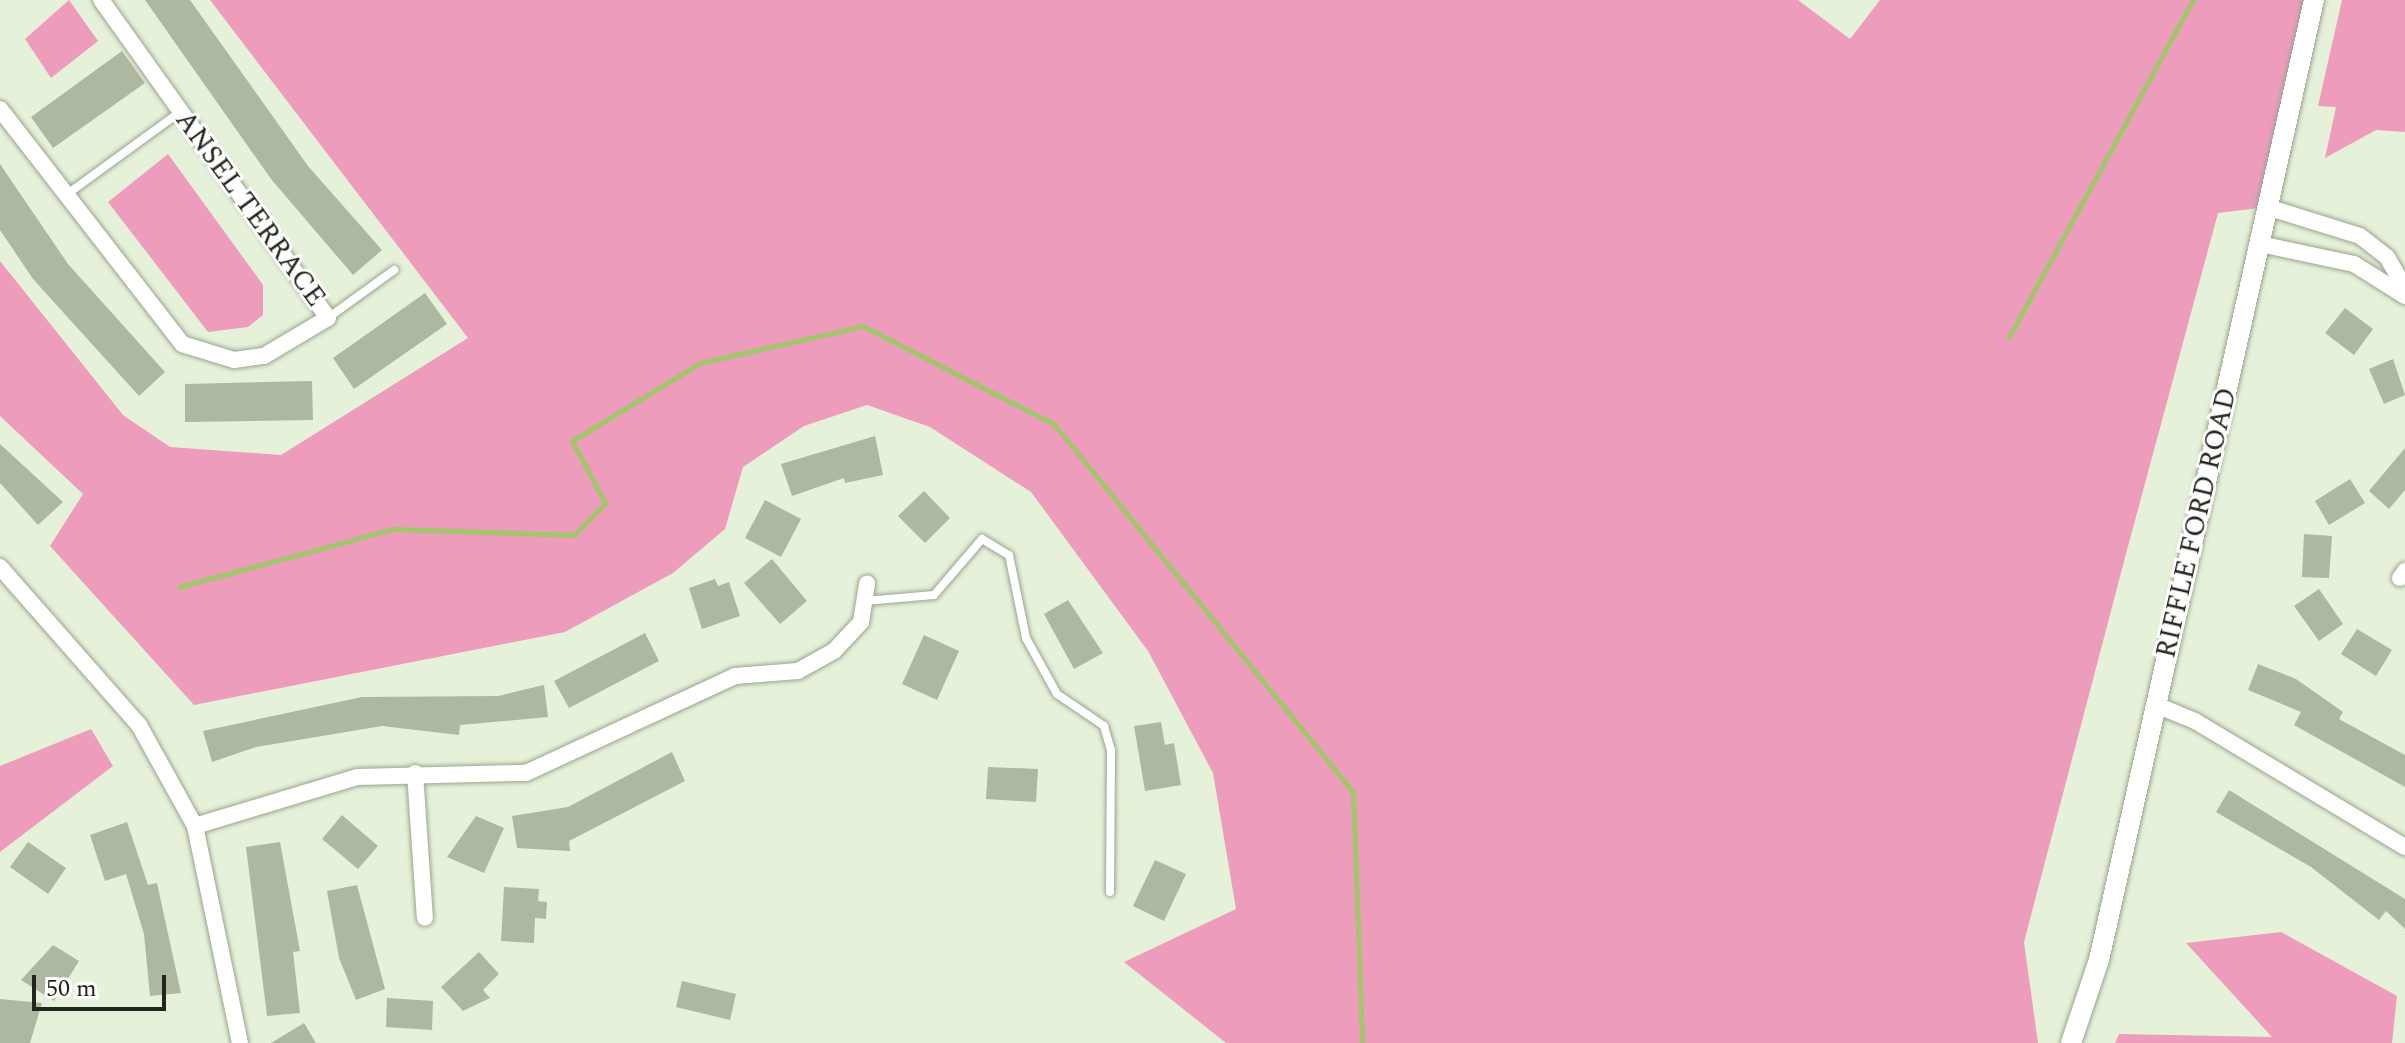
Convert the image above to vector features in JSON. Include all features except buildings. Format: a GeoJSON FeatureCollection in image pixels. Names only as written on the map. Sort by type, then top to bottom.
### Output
{"type":"FeatureCollection","features":[{"type":"Feature","properties":{"kind":"street","name":"ANSEL TERRACE"},"geometry":{"type":"LineString","coordinates":[[0,109],[182,344],[234,360],[264,356],[328,318],[101,0]]}},
{"type":"Feature","properties":{"kind":"street","name":"RIFFLE FORD ROAD"},"geometry":{"type":"LineString","coordinates":[[2071,1043],[2099,960],[2314,0]]}},
{"type":"Feature","properties":{"kind":"street"},"geometry":{"type":"LineString","coordinates":[[2267,207],[2360,236],[2387,257],[2405,288]]}},
{"type":"Feature","properties":{"kind":"street"},"geometry":{"type":"LineString","coordinates":[[2260,244],[2354,264],[2405,296]]}},
{"type":"Feature","properties":{"kind":"street"},"geometry":{"type":"LineString","coordinates":[[0,567],[139,725],[195,826],[240,1043]]}},
{"type":"Feature","properties":{"kind":"street"},"geometry":{"type":"LineString","coordinates":[[195,826],[319,784],[415,773],[526,773],[735,676],[798,671],[834,651],[861,622],[867,583]]}},
{"type":"Feature","properties":{"kind":"street"},"geometry":{"type":"LineString","coordinates":[[2156,705],[2195,721],[2405,847]]}},
{"type":"Feature","properties":{"kind":"street"},"geometry":{"type":"LineString","coordinates":[[415,773],[425,918]]}},
{"type":"Feature","properties":{"kind":"lane"},"geometry":{"type":"LineString","coordinates":[[66,195],[180,112]]}},
{"type":"Feature","properties":{"kind":"lane"},"geometry":{"type":"LineString","coordinates":[[328,318],[394,270]]}},
{"type":"Feature","properties":{"kind":"lane"},"geometry":{"type":"LineString","coordinates":[[864,601],[934,595],[982,539],[1009,555],[1026,638],[1057,694],[1104,726],[1111,750],[1110,892]]}},
{"type":"Feature","properties":{"kind":"shaded area"},"geometry":{"type":"Polygon","coordinates":[[[69,0],[98,41],[51,78],[25,39],[69,0]]]}},
{"type":"Feature","properties":{"kind":"shaded area"},"geometry":{"type":"Polygon","coordinates":[[[210,0],[1798,0],[1850,39],[1880,0],[2314,0],[2267,207],[2218,213],[2127,550],[2024,942],[2038,1043],[1226,1043],[1124,962],[1236,909],[1213,773],[1148,651],[1031,492],[930,427],[867,405],[804,426],[743,467],[725,529],[673,573],[565,632],[194,705],[50,546],[83,494],[0,416],[0,261],[123,415],[170,447],[281,455],[468,338],[210,0]]]}},
{"type":"Feature","properties":{"kind":"shaded area"},"geometry":{"type":"Polygon","coordinates":[[[2342,0],[2405,0],[2405,132],[2376,130],[2325,158],[2336,107],[2318,106],[2342,0]]]}},
{"type":"Feature","properties":{"kind":"shaded area"},"geometry":{"type":"Polygon","coordinates":[[[168,154],[263,285],[263,315],[248,327],[208,332],[108,202],[168,154]]]}},
{"type":"Feature","properties":{"kind":"shaded area"},"geometry":{"type":"Polygon","coordinates":[[[91,729],[113,766],[0,852],[0,766],[91,729]]]}},
{"type":"Feature","properties":{"kind":"shaded area"},"geometry":{"type":"Polygon","coordinates":[[[2281,932],[2397,996],[2392,1043],[2115,1043],[2119,1034],[2272,1037],[2186,943],[2281,932]]]}},
{"type":"Feature","properties":{"kind":"waterway"},"geometry":{"type":"LineString","coordinates":[[2009,337],[2193,0]]}},
{"type":"Feature","properties":{"kind":"waterway"},"geometry":{"type":"LineString","coordinates":[[179,587],[393,529],[574,535],[605,503],[572,441],[700,363],[863,326],[1054,424],[1353,792],[1362,1043]]}}]}
